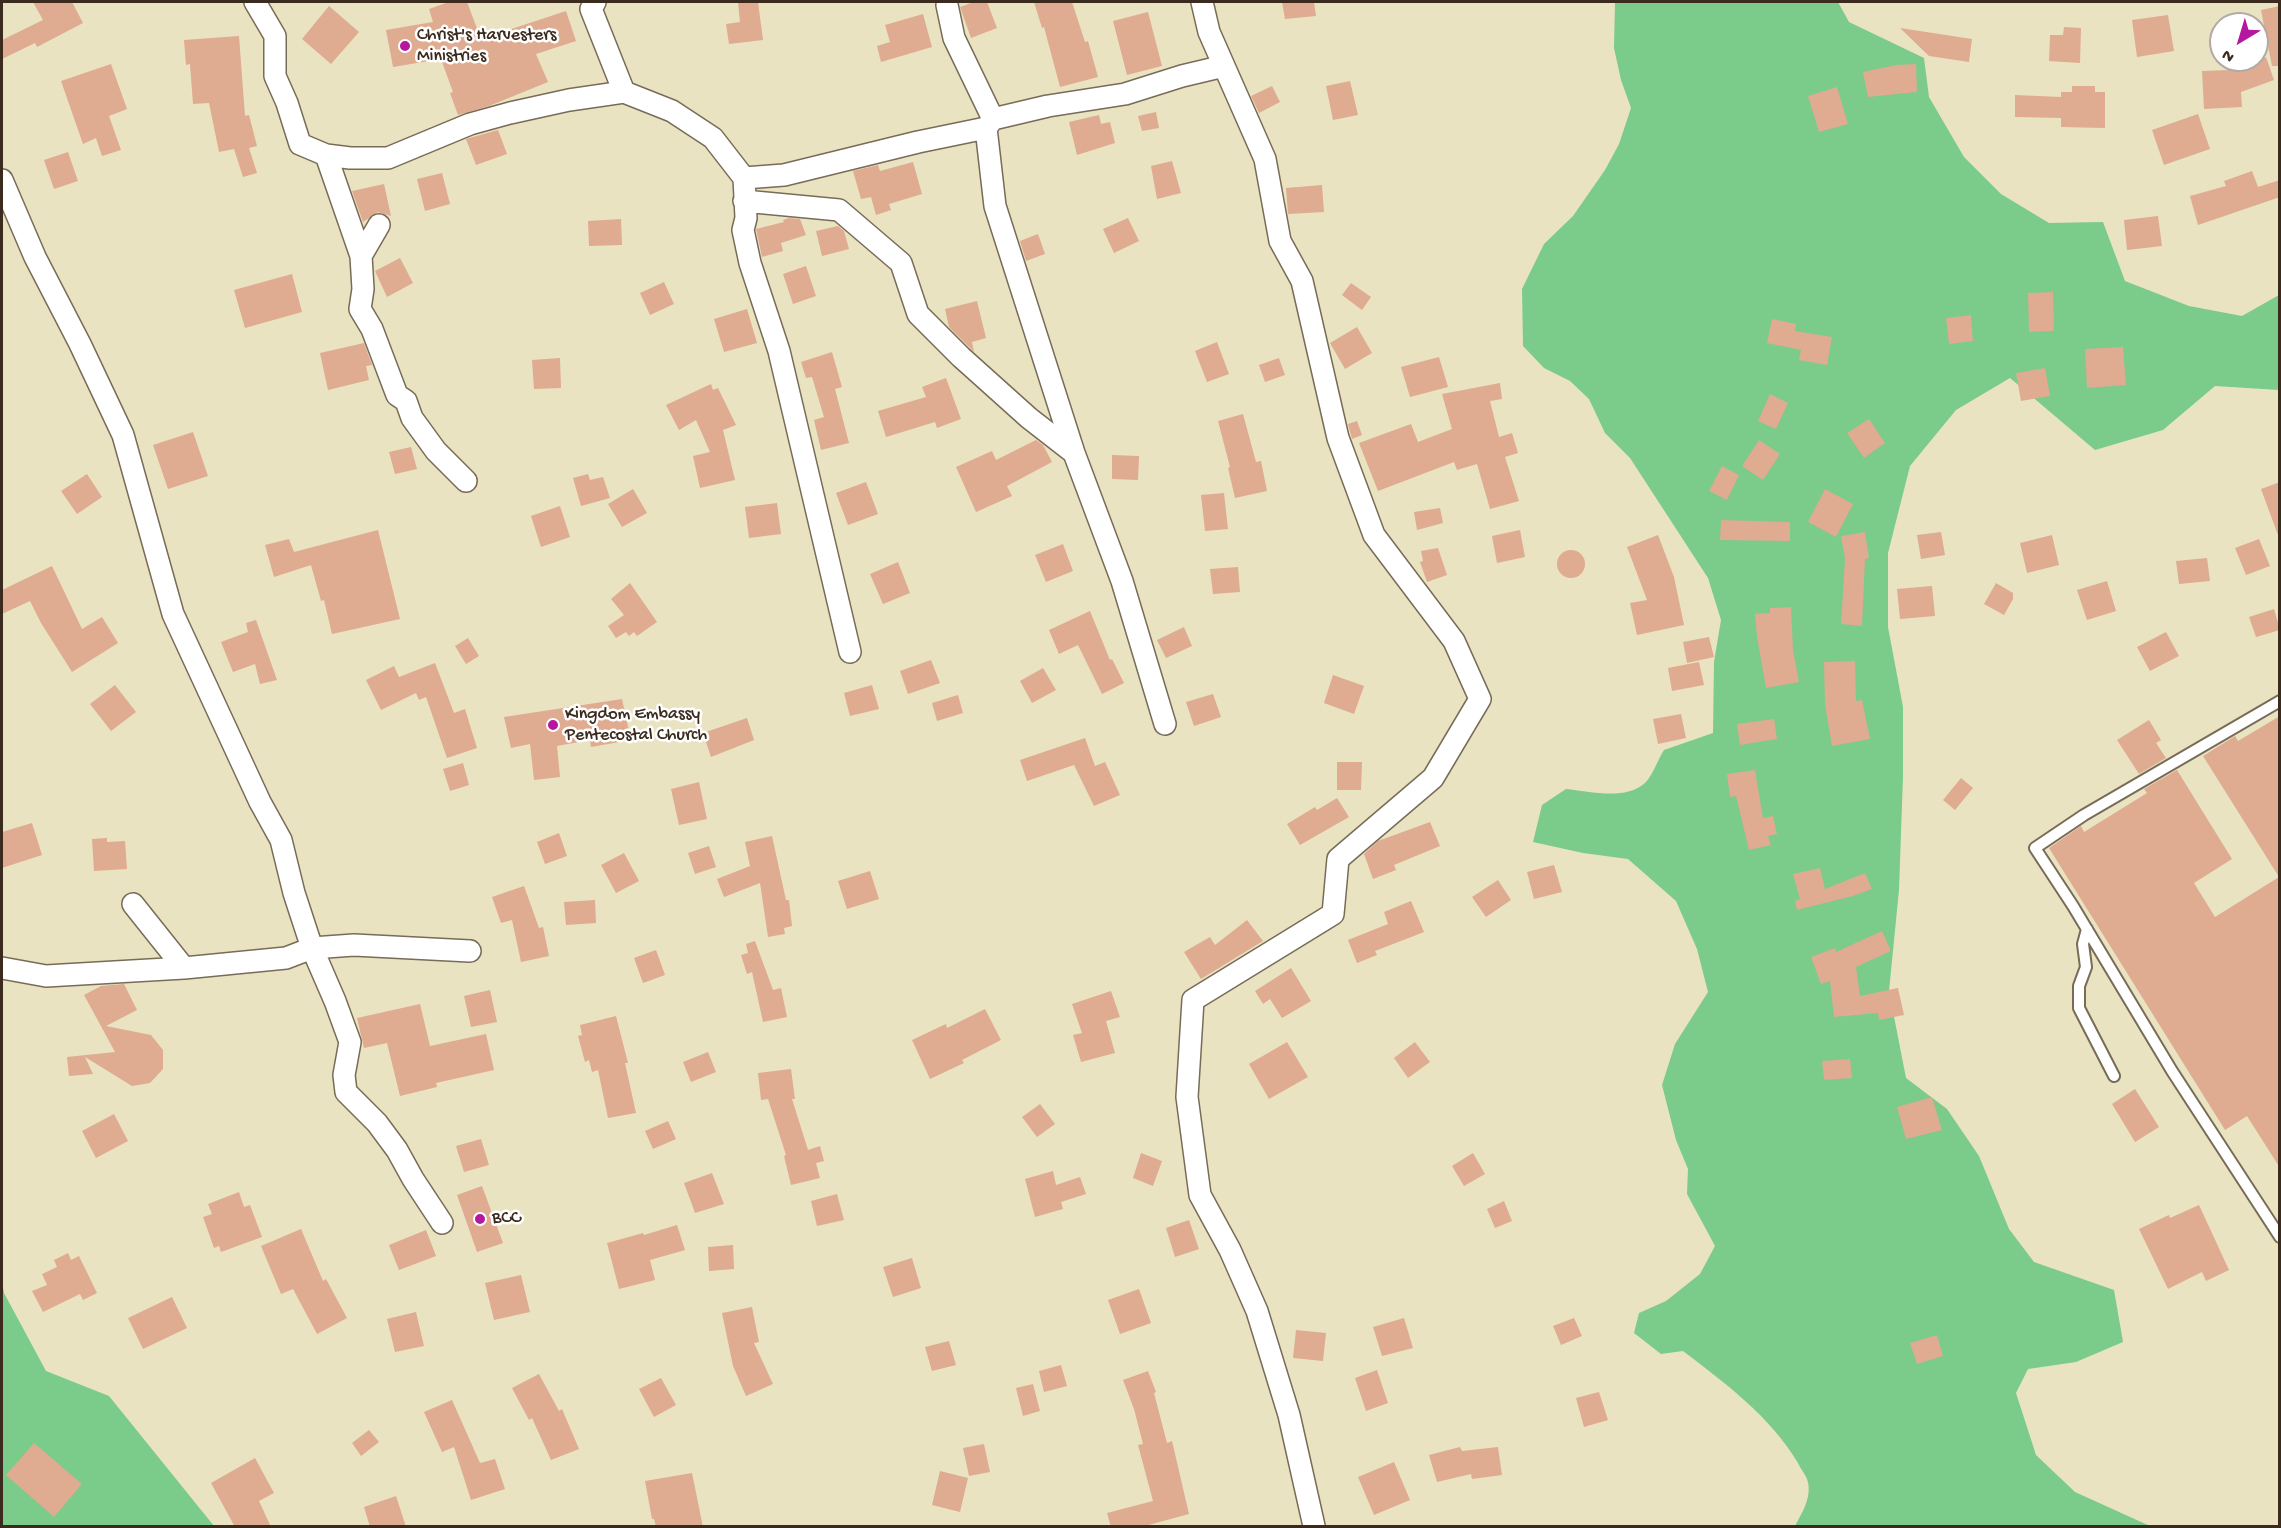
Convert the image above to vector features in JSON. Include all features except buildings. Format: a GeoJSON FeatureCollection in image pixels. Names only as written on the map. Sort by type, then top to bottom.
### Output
{"type":"FeatureCollection","features":[{"type":"Feature","properties":{"kind":"street"},"geometry":{"type":"LineString","coordinates":[[255,2],[275,36],[274,76],[287,104],[300,144],[326,155],[350,158],[388,158],[470,124],[570,100],[624,92],[672,111],[713,138],[744,178],[746,218],[743,230],[750,263],[779,351],[850,652]]}},
{"type":"Feature","properties":{"kind":"street"},"geometry":{"type":"LineString","coordinates":[[595,2],[591,9],[624,92]]}},
{"type":"Feature","properties":{"kind":"street"},"geometry":{"type":"LineString","coordinates":[[1202,2],[1209,32],[1265,159],[1280,241],[1302,281],[1338,438],[1374,535],[1454,641],[1480,699],[1433,778],[1338,859],[1334,914],[1193,1000],[1187,1097],[1200,1195],[1230,1250],[1257,1311],[1289,1415],[1314,1527]]}},
{"type":"Feature","properties":{"kind":"street"},"geometry":{"type":"LineString","coordinates":[[947,5],[954,38],[989,124],[995,206],[1074,453],[1122,581],[1165,724]]}},
{"type":"Feature","properties":{"kind":"street"},"geometry":{"type":"LineString","coordinates":[[744,178],[784,175],[989,124],[1058,104],[1125,94],[1182,76],[1224,66]]}},
{"type":"Feature","properties":{"kind":"street"},"geometry":{"type":"LineString","coordinates":[[326,155],[361,256],[363,289],[360,309],[372,328],[397,395],[406,401],[412,418],[436,451],[466,481]]}},
{"type":"Feature","properties":{"kind":"street"},"geometry":{"type":"LineString","coordinates":[[2,180],[34,257],[80,344],[123,435],[173,614],[260,802],[280,840],[312,948],[350,1042],[344,1074],[346,1092],[377,1123],[397,1150],[442,1223]]}},
{"type":"Feature","properties":{"kind":"street"},"geometry":{"type":"LineString","coordinates":[[744,201],[839,210],[902,262],[918,314],[961,357],[1029,418],[1074,453]]}},
{"type":"Feature","properties":{"kind":"street"},"geometry":{"type":"LineString","coordinates":[[361,256],[379,225]]}},
{"type":"Feature","properties":{"kind":"street"},"geometry":{"type":"LineString","coordinates":[[133,904],[184,968]]}},
{"type":"Feature","properties":{"kind":"street"},"geometry":{"type":"LineString","coordinates":[[2,968],[46,976],[184,968],[286,958],[312,948],[354,945],[470,951]]}},
{"type":"Feature","properties":{"kind":"lane"},"geometry":{"type":"LineString","coordinates":[[2280,701],[2084,815],[2035,848],[2172,1071],[2280,1238]]}},
{"type":"Feature","properties":{"kind":"lane"},"geometry":{"type":"LineString","coordinates":[[2086,929],[2083,944],[2086,967],[2079,986],[2079,1008],[2114,1076]]}},
{"type":"Feature","properties":{"kind":"green space"},"geometry":{"type":"Polygon","coordinates":[[[1615,2],[1838,2],[1849,22],[1924,58],[1929,97],[1964,157],[2001,194],[2049,223],[2103,222],[2125,281],[2189,306],[2242,316],[2279,295],[2279,390],[2215,386],[2163,430],[2095,450],[2010,378],[1956,410],[1910,466],[1888,553],[1888,627],[1903,707],[1899,890],[1889,991],[1906,1078],[1947,1109],[1979,1156],[2009,1229],[2034,1262],[2114,1290],[2123,1342],[2076,1362],[2028,1369],[2016,1393],[2036,1455],[2075,1492],[2150,1526],[1795,1526],[1806,1504],[1808,1485],[1798,1463],[1774,1430],[1746,1401],[1683,1351],[1661,1354],[1634,1333],[1639,1313],[1666,1301],[1700,1274],[1715,1246],[1687,1194],[1688,1169],[1676,1140],[1662,1085],[1675,1044],[1708,992],[1697,949],[1676,901],[1628,859],[1583,853],[1533,842],[1542,805],[1566,789],[1607,794],[1637,789],[1648,780],[1664,750],[1713,733],[1714,662],[1721,620],[1708,578],[1630,458],[1605,433],[1589,399],[1570,381],[1544,368],[1523,346],[1522,289],[1544,244],[1573,216],[1605,170],[1619,144],[1631,108],[1621,80],[1614,48],[1615,2]]]}},
{"type":"Feature","properties":{"kind":"green space"},"geometry":{"type":"Polygon","coordinates":[[[2,1282],[4,1293],[46,1371],[109,1396],[214,1526],[2,1526],[2,1282]]]}},
{"type":"Feature","properties":{"kind":"place","name":"Christ's Harvesters Ministries"},"geometry":{"type":"Point","coordinates":[405,46]}},
{"type":"Feature","properties":{"kind":"place","name":"Kingdom Embassy Pentecostal Church"},"geometry":{"type":"Point","coordinates":[553,725]}},
{"type":"Feature","properties":{"kind":"place","name":"BCC"},"geometry":{"type":"Point","coordinates":[480,1219]}}]}
